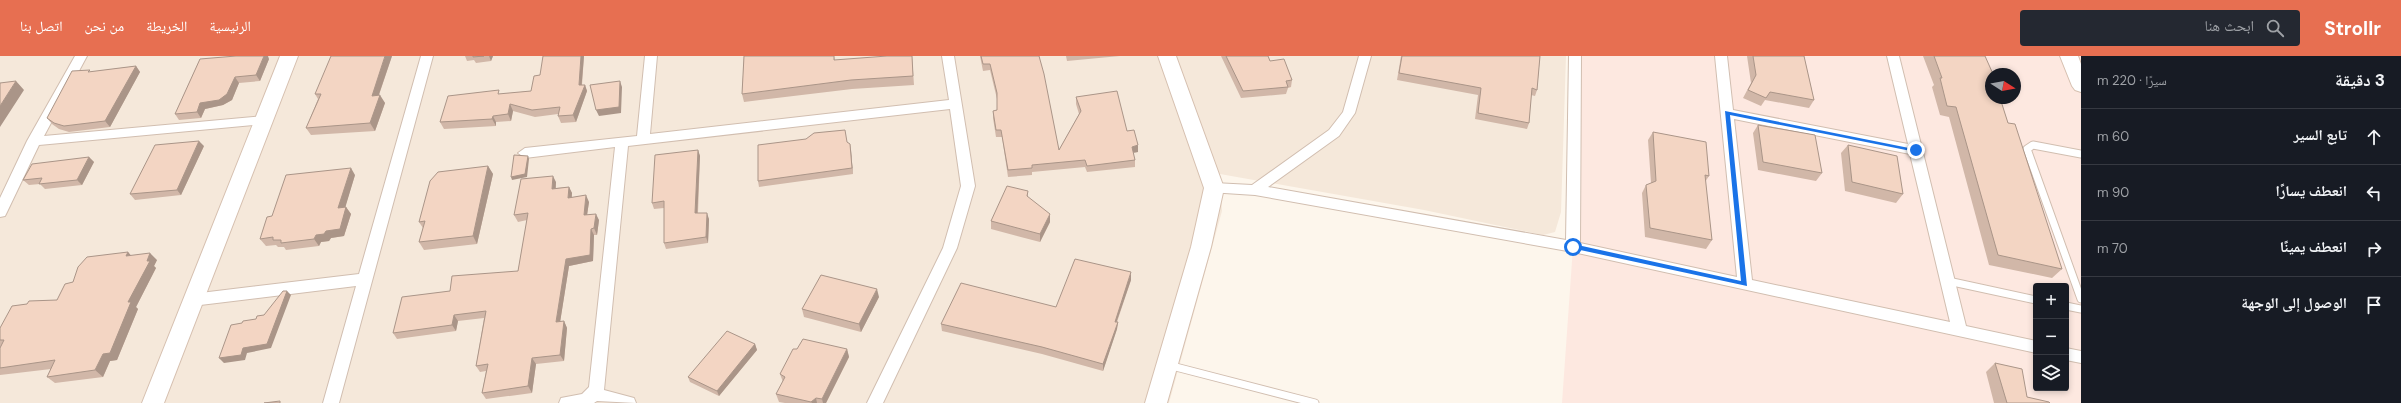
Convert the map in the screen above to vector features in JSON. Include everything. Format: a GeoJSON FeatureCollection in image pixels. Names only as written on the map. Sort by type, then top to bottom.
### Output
{"type":"FeatureCollection","features":[{"type":"Feature","properties":{"kind":"street"},"geometry":{"type":"LineString","coordinates":[[0,212],[34,141],[81,56]]}},
{"type":"Feature","properties":{"kind":"street"},"geometry":{"type":"LineString","coordinates":[[153,403],[192,300],[289,56]]}},
{"type":"Feature","properties":{"kind":"street"},"geometry":{"type":"LineString","coordinates":[[331,403],[427,56]]}},
{"type":"Feature","properties":{"kind":"street"},"geometry":{"type":"LineString","coordinates":[[643,141],[651,56]]}},
{"type":"Feature","properties":{"kind":"street"},"geometry":{"type":"LineString","coordinates":[[875,403],[950,248],[968,186],[948,56]]}},
{"type":"Feature","properties":{"kind":"street"},"geometry":{"type":"LineString","coordinates":[[1156,403],[1201,247],[1214,188],[1167,56]]}},
{"type":"Feature","properties":{"kind":"street"},"geometry":{"type":"LineString","coordinates":[[1255,190],[1334,133],[1349,113],[1365,56]]}},
{"type":"Feature","properties":{"kind":"street"},"geometry":{"type":"LineString","coordinates":[[1573,247],[1575,56]]}},
{"type":"Feature","properties":{"kind":"street"},"geometry":{"type":"LineString","coordinates":[[1721,56],[1745,284]]}},
{"type":"Feature","properties":{"kind":"street"},"geometry":{"type":"LineString","coordinates":[[1893,56],[1960,331]]}},
{"type":"Feature","properties":{"kind":"street"},"geometry":{"type":"LineString","coordinates":[[2069,56],[2081,86]]}},
{"type":"Feature","properties":{"kind":"street"},"geometry":{"type":"LineString","coordinates":[[525,153],[643,141],[955,104]]}},
{"type":"Feature","properties":{"kind":"street"},"geometry":{"type":"LineString","coordinates":[[1727,113],[1916,150]]}},
{"type":"Feature","properties":{"kind":"street"},"geometry":{"type":"LineString","coordinates":[[34,141],[264,120]]}},
{"type":"Feature","properties":{"kind":"street"},"geometry":{"type":"LineString","coordinates":[[567,403],[588,400],[595,394],[622,143]]}},
{"type":"Feature","properties":{"kind":"street"},"geometry":{"type":"LineString","coordinates":[[1214,188],[1255,190],[1573,247],[2033,346]]}},
{"type":"Feature","properties":{"kind":"street"},"geometry":{"type":"LineString","coordinates":[[192,300],[365,279]]}},
{"type":"Feature","properties":{"kind":"street"},"geometry":{"type":"LineString","coordinates":[[2069,355],[2081,357]]}},
{"type":"Feature","properties":{"kind":"street"},"geometry":{"type":"LineString","coordinates":[[595,394],[628,403]]}},
{"type":"Feature","properties":{"kind":"lane"},"geometry":{"type":"LineString","coordinates":[[2081,154],[2033,145],[2027,149],[2081,299]]}},
{"type":"Feature","properties":{"kind":"lane"},"geometry":{"type":"LineString","coordinates":[[1948,282],[2033,299]]}},
{"type":"Feature","properties":{"kind":"lane"},"geometry":{"type":"LineString","coordinates":[[2069,307],[2081,309]]}},
{"type":"Feature","properties":{"kind":"lane"},"geometry":{"type":"LineString","coordinates":[[1167,365],[1314,403]]}},
{"type":"Feature","properties":{"kind":"shaded area"},"geometry":{"type":"Polygon","coordinates":[[[0,56],[1566,56],[1561,212],[1555,232],[1543,235],[1424,210],[1220,174],[1222,211],[1169,403],[0,403],[0,56]]]}},
{"type":"Feature","properties":{"kind":"shaded area"},"geometry":{"type":"Polygon","coordinates":[[[1575,56],[2081,56],[2081,403],[1562,403],[1573,247],[1575,56]]]}},
{"type":"Feature","properties":{"kind":"building"},"geometry":{"type":"Polygon","coordinates":[[[236,56],[264,56],[256,75],[235,77],[227,94],[219,100],[200,103],[197,112],[175,114],[200,59],[236,56]]]}},
{"type":"Feature","properties":{"kind":"building"},"geometry":{"type":"Polygon","coordinates":[[[331,56],[385,56],[372,96],[380,95],[370,123],[306,128],[321,94],[315,94],[331,56]]]}},
{"type":"Feature","properties":{"kind":"building"},"geometry":{"type":"Polygon","coordinates":[[[543,56],[581,56],[579,85],[585,85],[573,115],[558,116],[560,107],[532,110],[510,104],[508,114],[493,116],[492,119],[440,122],[448,96],[499,90],[498,94],[531,91],[534,76],[540,75],[543,56]]]}},
{"type":"Feature","properties":{"kind":"building"},"geometry":{"type":"Polygon","coordinates":[[[744,56],[834,56],[834,60],[887,56],[912,56],[913,76],[851,80],[742,94],[744,56]]]}},
{"type":"Feature","properties":{"kind":"building"},"geometry":{"type":"Polygon","coordinates":[[[981,56],[1039,56],[1059,150],[1081,111],[1076,97],[1117,91],[1127,131],[1134,130],[1138,145],[1132,147],[1135,160],[1087,166],[1085,160],[1032,165],[1032,168],[1008,170],[1001,130],[996,130],[993,111],[997,110],[997,93],[990,64],[983,64],[981,56]]]}},
{"type":"Feature","properties":{"kind":"building"},"geometry":{"type":"Polygon","coordinates":[[[1226,56],[1268,56],[1270,61],[1284,59],[1292,80],[1286,81],[1288,87],[1243,91],[1226,56]]]}},
{"type":"Feature","properties":{"kind":"building"},"geometry":{"type":"Polygon","coordinates":[[[1402,56],[1540,56],[1537,90],[1532,88],[1529,123],[1478,113],[1481,88],[1399,73],[1402,56]]]}},
{"type":"Feature","properties":{"kind":"building"},"geometry":{"type":"Polygon","coordinates":[[[1753,56],[1804,56],[1814,100],[1770,92],[1766,98],[1748,90],[1756,75],[1753,56]]]}},
{"type":"Feature","properties":{"kind":"building"},"geometry":{"type":"Polygon","coordinates":[[[1934,56],[1985,56],[1990,68],[1985,68],[1985,104],[2002,104],[2008,123],[2015,124],[2062,269],[1998,255],[1956,107],[1947,106],[1940,78],[1942,78],[1934,56]]]}},
{"type":"Feature","properties":{"kind":"building"},"geometry":{"type":"Polygon","coordinates":[[[136,66],[105,121],[64,126],[54,123],[47,118],[72,71],[90,70],[88,72],[136,66]]]}},
{"type":"Feature","properties":{"kind":"building"},"geometry":{"type":"Polygon","coordinates":[[[16,81],[0,106],[0,83],[16,81]]]}},
{"type":"Feature","properties":{"kind":"building"},"geometry":{"type":"Polygon","coordinates":[[[620,81],[619,107],[596,110],[590,85],[620,81]]]}},
{"type":"Feature","properties":{"kind":"building"},"geometry":{"type":"Polygon","coordinates":[[[1758,125],[1815,135],[1822,173],[1763,162],[1758,125]]]}},
{"type":"Feature","properties":{"kind":"building"},"geometry":{"type":"Polygon","coordinates":[[[845,130],[847,142],[850,144],[852,168],[758,181],[758,145],[806,139],[814,133],[845,130]]]}},
{"type":"Feature","properties":{"kind":"building"},"geometry":{"type":"Polygon","coordinates":[[[1653,132],[1706,142],[1709,176],[1705,175],[1712,240],[1650,228],[1646,185],[1656,181],[1653,132]]]}},
{"type":"Feature","properties":{"kind":"building"},"geometry":{"type":"Polygon","coordinates":[[[199,141],[177,190],[130,194],[155,145],[199,141]]]}},
{"type":"Feature","properties":{"kind":"building"},"geometry":{"type":"Polygon","coordinates":[[[1848,145],[1897,156],[1903,194],[1852,182],[1848,145]]]}},
{"type":"Feature","properties":{"kind":"building"},"geometry":{"type":"Polygon","coordinates":[[[698,150],[695,213],[707,213],[706,237],[664,243],[664,201],[652,203],[655,155],[698,150]]]}},
{"type":"Feature","properties":{"kind":"building"},"geometry":{"type":"Polygon","coordinates":[[[514,155],[528,156],[525,174],[511,177],[514,155]]]}},
{"type":"Feature","properties":{"kind":"building"},"geometry":{"type":"Polygon","coordinates":[[[89,157],[77,180],[39,184],[42,178],[23,180],[32,164],[89,157]]]}},
{"type":"Feature","properties":{"kind":"building"},"geometry":{"type":"Polygon","coordinates":[[[488,166],[473,236],[419,242],[425,221],[419,222],[430,181],[438,172],[488,166]]]}},
{"type":"Feature","properties":{"kind":"building"},"geometry":{"type":"Polygon","coordinates":[[[351,168],[338,208],[346,207],[340,229],[326,231],[324,234],[316,235],[314,239],[281,243],[281,240],[273,240],[273,237],[260,239],[267,217],[272,216],[286,175],[351,168]]]}},
{"type":"Feature","properties":{"kind":"building"},"geometry":{"type":"Polygon","coordinates":[[[553,176],[552,189],[569,187],[568,198],[586,195],[584,215],[596,214],[594,228],[591,229],[590,255],[566,259],[556,322],[564,321],[560,355],[532,358],[528,386],[482,393],[488,364],[476,366],[486,311],[454,315],[452,325],[393,333],[402,297],[450,291],[452,276],[518,271],[528,213],[514,215],[521,179],[553,176]]]}},
{"type":"Feature","properties":{"kind":"building"},"geometry":{"type":"Polygon","coordinates":[[[1007,186],[1028,191],[1027,196],[1050,214],[1040,234],[991,221],[1007,186]]]}},
{"type":"Feature","properties":{"kind":"building"},"geometry":{"type":"Polygon","coordinates":[[[128,252],[126,256],[150,253],[147,261],[150,261],[128,302],[131,302],[110,353],[103,354],[95,370],[47,377],[55,360],[0,368],[0,348],[4,340],[0,340],[0,328],[12,306],[27,304],[29,301],[57,300],[65,284],[73,282],[78,267],[87,257],[128,252]]]}},
{"type":"Feature","properties":{"kind":"building"},"geometry":{"type":"Polygon","coordinates":[[[1075,259],[1131,272],[1115,322],[1118,322],[1103,364],[1042,347],[941,324],[961,283],[1056,307],[1075,259]]]}},
{"type":"Feature","properties":{"kind":"building"},"geometry":{"type":"Polygon","coordinates":[[[821,275],[877,289],[859,324],[802,309],[821,275]]]}},
{"type":"Feature","properties":{"kind":"building"},"geometry":{"type":"Polygon","coordinates":[[[283,291],[287,291],[267,344],[243,348],[241,355],[219,358],[231,325],[256,319],[257,316],[264,315],[283,291]]]}},
{"type":"Feature","properties":{"kind":"building"},"geometry":{"type":"Polygon","coordinates":[[[727,331],[755,344],[717,391],[688,377],[727,331]]]}},
{"type":"Feature","properties":{"kind":"building"},"geometry":{"type":"Polygon","coordinates":[[[803,339],[847,349],[822,399],[816,398],[811,402],[776,394],[785,377],[780,374],[793,349],[797,349],[803,339]]]}},
{"type":"Feature","properties":{"kind":"building"},"geometry":{"type":"Polygon","coordinates":[[[1995,363],[2022,369],[2027,397],[2050,403],[2007,403],[1995,363]]]}},
{"type":"Feature","properties":{"kind":"building"},"geometry":{"type":"Polygon","coordinates":[[[280,401],[280,403],[264,403],[280,401]]]}},
{"type":"Feature","properties":{"kind":"route"},"geometry":{"type":"LineString","coordinates":[[1573,247],[1745,284],[1727,113],[1916,150]]}}]}
